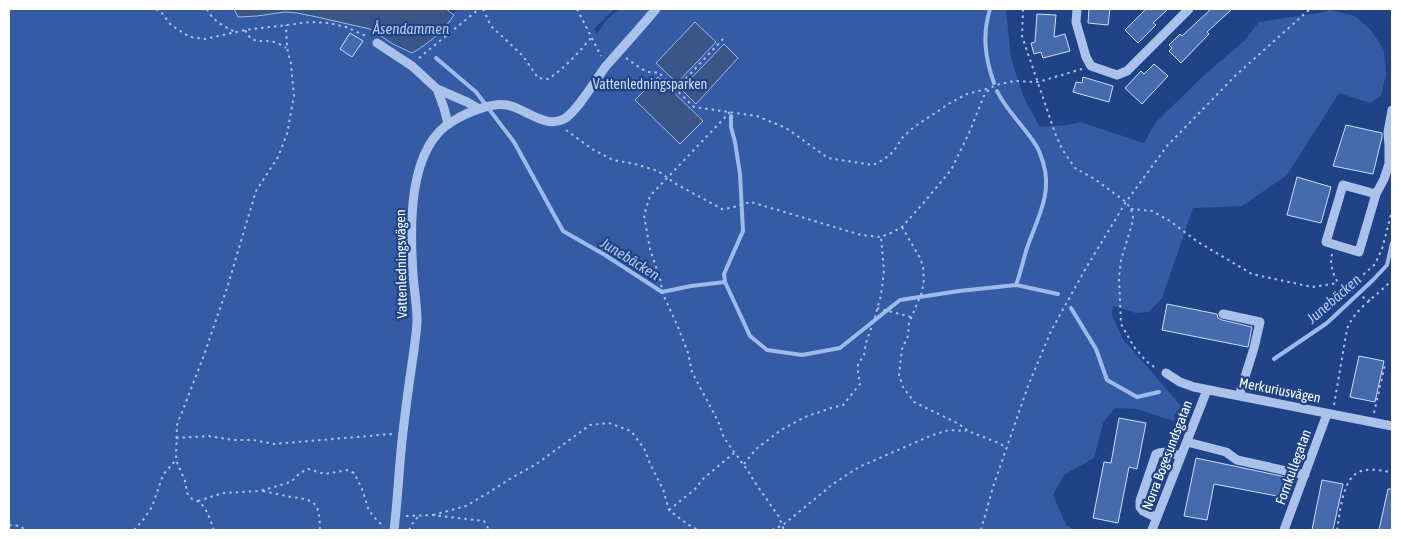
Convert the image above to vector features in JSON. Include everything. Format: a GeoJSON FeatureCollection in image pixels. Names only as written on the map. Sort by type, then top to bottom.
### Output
{"type":"FeatureCollection","features":[{"type":"Feature","properties":{"kind":"street"},"geometry":{"type":"LineString","coordinates":[[555,121],[563,119],[573,111],[607,66],[656,9]]}},
{"type":"Feature","properties":{"kind":"street"},"geometry":{"type":"LineString","coordinates":[[1077,9],[1076,22],[1086,57],[1091,66],[1116,75],[1127,71],[1189,9]]}},
{"type":"Feature","properties":{"kind":"street"},"geometry":{"type":"LineString","coordinates":[[377,43],[412,66],[436,89],[467,102],[478,109]]}},
{"type":"Feature","properties":{"kind":"street"},"geometry":{"type":"LineString","coordinates":[[436,89],[448,124]]}},
{"type":"Feature","properties":{"kind":"street","name":"Vattenledningsvägen"},"geometry":{"type":"LineString","coordinates":[[394,530],[402,434],[417,320],[412,240],[414,199],[424,154],[432,140],[448,124],[478,109],[505,104],[531,116],[555,121]]}},
{"type":"Feature","properties":{"kind":"street"},"geometry":{"type":"LineString","coordinates":[[1376,194],[1343,185],[1326,242],[1359,252],[1376,194],[1389,164],[1390,146],[1388,132],[1392,110]]}},
{"type":"Feature","properties":{"kind":"street"},"geometry":{"type":"LineString","coordinates":[[1223,314],[1260,322],[1254,348],[1238,396]]}},
{"type":"Feature","properties":{"kind":"street","name":"Merkuriusvägen"},"geometry":{"type":"LineString","coordinates":[[1166,373],[1180,382],[1194,387],[1392,426]]}},
{"type":"Feature","properties":{"kind":"street","name":"Norra Bogesundsgatan"},"geometry":{"type":"LineString","coordinates":[[1152,530],[1207,390]]}},
{"type":"Feature","properties":{"kind":"street","name":"Fornkullegatan"},"geometry":{"type":"LineString","coordinates":[[1284,530],[1330,414]]}},
{"type":"Feature","properties":{"kind":"street"},"geometry":{"type":"LineString","coordinates":[[1187,442],[1226,452],[1237,460],[1305,475]]}},
{"type":"Feature","properties":{"kind":"street"},"geometry":{"type":"LineString","coordinates":[[1157,518],[1143,511],[1140,507],[1140,501],[1156,454],[1167,452],[1181,456]]}},
{"type":"Feature","properties":{"kind":"path"},"geometry":{"type":"LineString","coordinates":[[156,9],[161,12],[171,25],[190,37],[205,39],[245,30],[311,22],[329,23],[346,27],[371,38],[377,43]]}},
{"type":"Feature","properties":{"kind":"path"},"geometry":{"type":"LineString","coordinates":[[207,9],[217,22],[237,33]]}},
{"type":"Feature","properties":{"kind":"path"},"geometry":{"type":"LineString","coordinates":[[415,58],[421,57],[479,9]]}},
{"type":"Feature","properties":{"kind":"path"},"geometry":{"type":"LineString","coordinates":[[483,9],[491,26],[523,56],[538,78],[548,79],[557,73],[591,38]]}},
{"type":"Feature","properties":{"kind":"path"},"geometry":{"type":"LineString","coordinates":[[577,9],[607,66]]}},
{"type":"Feature","properties":{"kind":"path"},"geometry":{"type":"LineString","coordinates":[[1023,9],[1022,36],[1062,150],[1075,168],[1096,180],[1126,202],[1131,209],[1132,224],[1121,260],[1119,278],[1121,324],[1140,354],[1157,369],[1166,373]]}},
{"type":"Feature","properties":{"kind":"path"},"geometry":{"type":"LineString","coordinates":[[981,530],[992,487],[1028,386],[1051,331],[1126,202],[1167,146],[1236,75],[1310,9]]}},
{"type":"Feature","properties":{"kind":"path"},"geometry":{"type":"LineString","coordinates":[[214,530],[204,506],[192,499],[187,493],[185,481],[176,460],[177,425],[227,288],[256,191],[278,157],[287,134],[294,96],[291,64],[287,48],[286,24]]}},
{"type":"Feature","properties":{"kind":"path"},"geometry":{"type":"LineString","coordinates":[[245,30],[249,38],[255,41],[274,42],[287,48]]}},
{"type":"Feature","properties":{"kind":"path"},"geometry":{"type":"LineString","coordinates":[[676,89],[723,39]]}},
{"type":"Feature","properties":{"kind":"path"},"geometry":{"type":"LineString","coordinates":[[619,53],[648,73],[658,72],[694,107],[757,116],[786,128],[828,158],[873,165],[884,160],[893,152],[903,137],[914,127],[967,94],[1014,81],[1038,82],[1091,66]]}},
{"type":"Feature","properties":{"kind":"path"},"geometry":{"type":"LineString","coordinates":[[555,121],[592,149],[613,160],[658,171],[666,178],[722,209],[729,209],[751,202],[861,235],[881,237],[902,227],[952,170],[984,96],[990,88]]}},
{"type":"Feature","properties":{"kind":"path"},"geometry":{"type":"LineString","coordinates":[[730,112],[650,196],[644,215],[650,249],[661,282],[662,292],[688,352],[692,372],[718,421],[724,438],[744,464],[779,517],[784,530]]}},
{"type":"Feature","properties":{"kind":"path"},"geometry":{"type":"LineString","coordinates":[[1131,209],[1152,212],[1170,221],[1213,252],[1252,274],[1312,287],[1338,283]]}},
{"type":"Feature","properties":{"kind":"path"},"geometry":{"type":"LineString","coordinates":[[1350,289],[1375,264],[1382,248],[1392,210]]}},
{"type":"Feature","properties":{"kind":"path"},"geometry":{"type":"LineString","coordinates":[[902,227],[920,258],[924,279],[922,292],[911,317],[908,336],[902,349],[899,375],[903,387],[914,402],[959,424],[968,431],[1006,448]]}},
{"type":"Feature","properties":{"kind":"path"},"geometry":{"type":"LineString","coordinates":[[744,464],[756,449],[782,430],[805,417],[843,405],[860,384],[858,364],[864,355],[876,318],[884,271],[881,237]]}},
{"type":"Feature","properties":{"kind":"path"},"geometry":{"type":"LineString","coordinates":[[1335,245],[1331,263],[1338,283],[1370,301]]}},
{"type":"Feature","properties":{"kind":"path"},"geometry":{"type":"LineString","coordinates":[[1330,414],[1347,329],[1351,320],[1392,280]]}},
{"type":"Feature","properties":{"kind":"path"},"geometry":{"type":"LineString","coordinates":[[877,308],[911,317]]}},
{"type":"Feature","properties":{"kind":"path"},"geometry":{"type":"LineString","coordinates":[[1371,422],[1385,364]]}},
{"type":"Feature","properties":{"kind":"path"},"geometry":{"type":"LineString","coordinates":[[433,515],[466,506],[535,465],[590,425],[609,423],[631,431],[644,448],[663,488],[669,510],[698,530]]}},
{"type":"Feature","properties":{"kind":"path"},"geometry":{"type":"LineString","coordinates":[[772,530],[783,525],[833,484],[859,467],[930,436],[949,430],[968,431]]}},
{"type":"Feature","properties":{"kind":"path"},"geometry":{"type":"LineString","coordinates":[[176,438],[208,436],[274,444],[402,434]]}},
{"type":"Feature","properties":{"kind":"path"},"geometry":{"type":"LineString","coordinates":[[669,510],[734,453]]}},
{"type":"Feature","properties":{"kind":"path"},"geometry":{"type":"LineString","coordinates":[[134,530],[152,506],[163,474],[176,460]]}},
{"type":"Feature","properties":{"kind":"path"},"geometry":{"type":"LineString","coordinates":[[260,491],[291,482],[300,473],[308,469],[325,474],[347,470],[354,473],[373,516],[386,530]]}},
{"type":"Feature","properties":{"kind":"path"},"geometry":{"type":"LineString","coordinates":[[1337,530],[1345,488],[1349,480],[1359,472],[1371,470],[1392,472]]}},
{"type":"Feature","properties":{"kind":"path"},"geometry":{"type":"LineString","coordinates":[[198,501],[223,492],[260,491],[303,498],[313,501],[319,512],[320,530]]}},
{"type":"Feature","properties":{"kind":"path"},"geometry":{"type":"LineString","coordinates":[[396,516],[433,515],[484,521],[488,530]]}},
{"type":"Feature","properties":{"kind":"path"},"geometry":{"type":"LineString","coordinates":[[409,530],[419,516]]}},
{"type":"Feature","properties":{"kind":"path"},"geometry":{"type":"LineString","coordinates":[[9,525],[20,526],[25,530]]}},
{"type":"Feature","properties":{"kind":"green space","name":"Vattenledningsparken"},"geometry":{"type":"Polygon","coordinates":[[[9,9],[234,9],[238,17],[285,12],[303,14],[304,9],[393,9],[453,16],[456,9],[614,9],[594,29],[597,34],[607,19],[620,9],[1006,9],[1011,58],[1024,98],[1040,127],[1080,122],[1144,143],[1156,122],[1202,77],[1244,41],[1259,22],[1330,10],[1355,16],[1371,30],[1384,50],[1386,74],[1381,96],[1370,103],[1339,93],[1287,175],[1242,206],[1193,208],[1162,298],[1149,312],[1136,313],[1113,306],[1112,315],[1123,339],[1181,406],[1174,416],[1174,421],[1137,409],[1114,409],[1103,423],[1094,458],[1064,475],[1053,495],[1066,525],[1074,530],[9,530],[9,9]]]}},
{"type":"Feature","properties":{"kind":"water","name":"Åsendammen"},"geometry":{"type":"Polygon","coordinates":[[[234,9],[446,9],[454,15],[435,37],[412,53],[393,44],[370,29],[297,13],[285,12],[238,17],[234,9]]]}},
{"type":"Feature","properties":{"kind":"water"},"geometry":{"type":"Polygon","coordinates":[[[695,22],[716,42],[677,83],[656,63],[695,22]]]}},
{"type":"Feature","properties":{"kind":"water"},"geometry":{"type":"Polygon","coordinates":[[[724,44],[738,58],[696,104],[681,89],[724,44]]]}},
{"type":"Feature","properties":{"kind":"water"},"geometry":{"type":"Polygon","coordinates":[[[658,77],[703,121],[680,144],[635,100],[658,77]]]}},
{"type":"Feature","properties":{"kind":"building"},"geometry":{"type":"Polygon","coordinates":[[[1089,9],[1110,9],[1108,25],[1088,23],[1089,9]]]}},
{"type":"Feature","properties":{"kind":"building"},"geometry":{"type":"Polygon","coordinates":[[[1146,9],[1168,9],[1153,23],[1156,25],[1138,43],[1125,30],[1146,9]]]}},
{"type":"Feature","properties":{"kind":"building"},"geometry":{"type":"Polygon","coordinates":[[[1211,9],[1232,9],[1207,32],[1209,34],[1181,63],[1169,51],[1172,48],[1169,45],[1180,34],[1182,36],[1211,9]]]}},
{"type":"Feature","properties":{"kind":"building"},"geometry":{"type":"Polygon","coordinates":[[[1037,14],[1056,15],[1054,37],[1065,34],[1070,51],[1043,58],[1041,52],[1034,54],[1031,43],[1035,42],[1037,14]]]}},
{"type":"Feature","properties":{"kind":"building"},"geometry":{"type":"Polygon","coordinates":[[[350,33],[363,41],[352,57],[340,49],[350,33]]]}},
{"type":"Feature","properties":{"kind":"building"},"geometry":{"type":"Polygon","coordinates":[[[1154,64],[1168,76],[1142,104],[1125,88],[1141,71],[1144,74],[1154,64]]]}},
{"type":"Feature","properties":{"kind":"building"},"geometry":{"type":"Polygon","coordinates":[[[1083,77],[1113,86],[1109,102],[1073,92],[1076,82],[1082,83],[1083,77]]]}},
{"type":"Feature","properties":{"kind":"building"},"geometry":{"type":"Polygon","coordinates":[[[1346,125],[1382,133],[1373,174],[1333,166],[1346,125]]]}},
{"type":"Feature","properties":{"kind":"building"},"geometry":{"type":"Polygon","coordinates":[[[1297,177],[1331,187],[1321,223],[1287,215],[1297,177]]]}},
{"type":"Feature","properties":{"kind":"building"},"geometry":{"type":"Polygon","coordinates":[[[1167,304],[1217,314],[1218,318],[1222,320],[1252,327],[1248,347],[1162,330],[1167,304]]]}},
{"type":"Feature","properties":{"kind":"building"},"geometry":{"type":"Polygon","coordinates":[[[1359,356],[1384,361],[1375,402],[1350,397],[1359,356]]]}},
{"type":"Feature","properties":{"kind":"building"},"geometry":{"type":"Polygon","coordinates":[[[1119,418],[1146,423],[1137,469],[1129,467],[1118,523],[1093,518],[1104,462],[1111,463],[1119,418]]]}},
{"type":"Feature","properties":{"kind":"building"},"geometry":{"type":"Polygon","coordinates":[[[1196,458],[1286,477],[1282,497],[1214,484],[1207,520],[1184,516],[1196,458]]]}},
{"type":"Feature","properties":{"kind":"building"},"geometry":{"type":"Polygon","coordinates":[[[1322,480],[1343,484],[1333,530],[1312,530],[1322,480]]]}},
{"type":"Feature","properties":{"kind":"building"},"geometry":{"type":"Polygon","coordinates":[[[1388,489],[1392,489],[1392,530],[1379,530],[1388,489]]]}},
{"type":"Feature","properties":{"kind":"waterway"},"geometry":{"type":"LineString","coordinates":[[990,9],[985,37],[988,65],[994,83]]}},
{"type":"Feature","properties":{"kind":"waterway","name":"Junebäcken"},"geometry":{"type":"LineString","coordinates":[[436,58],[476,92],[514,142],[563,231],[605,255],[662,292],[725,282],[750,336],[767,350],[802,355],[840,348],[900,300],[1016,285],[1058,294]]}},
{"type":"Feature","properties":{"kind":"waterway"},"geometry":{"type":"LineString","coordinates":[[997,91],[1037,147],[1046,173],[1045,195],[1016,285]]}},
{"type":"Feature","properties":{"kind":"waterway"},"geometry":{"type":"LineString","coordinates":[[725,282],[724,274],[743,231],[740,174],[731,127],[731,116]]}},
{"type":"Feature","properties":{"kind":"waterway","name":"Junebäcken"},"geometry":{"type":"LineString","coordinates":[[1274,359],[1327,323],[1373,280],[1387,265],[1392,243]]}},
{"type":"Feature","properties":{"kind":"waterway","name":"Junebäcken"},"geometry":{"type":"LineString","coordinates":[[1071,308],[1096,349],[1107,380],[1137,397],[1159,392]]}}]}
